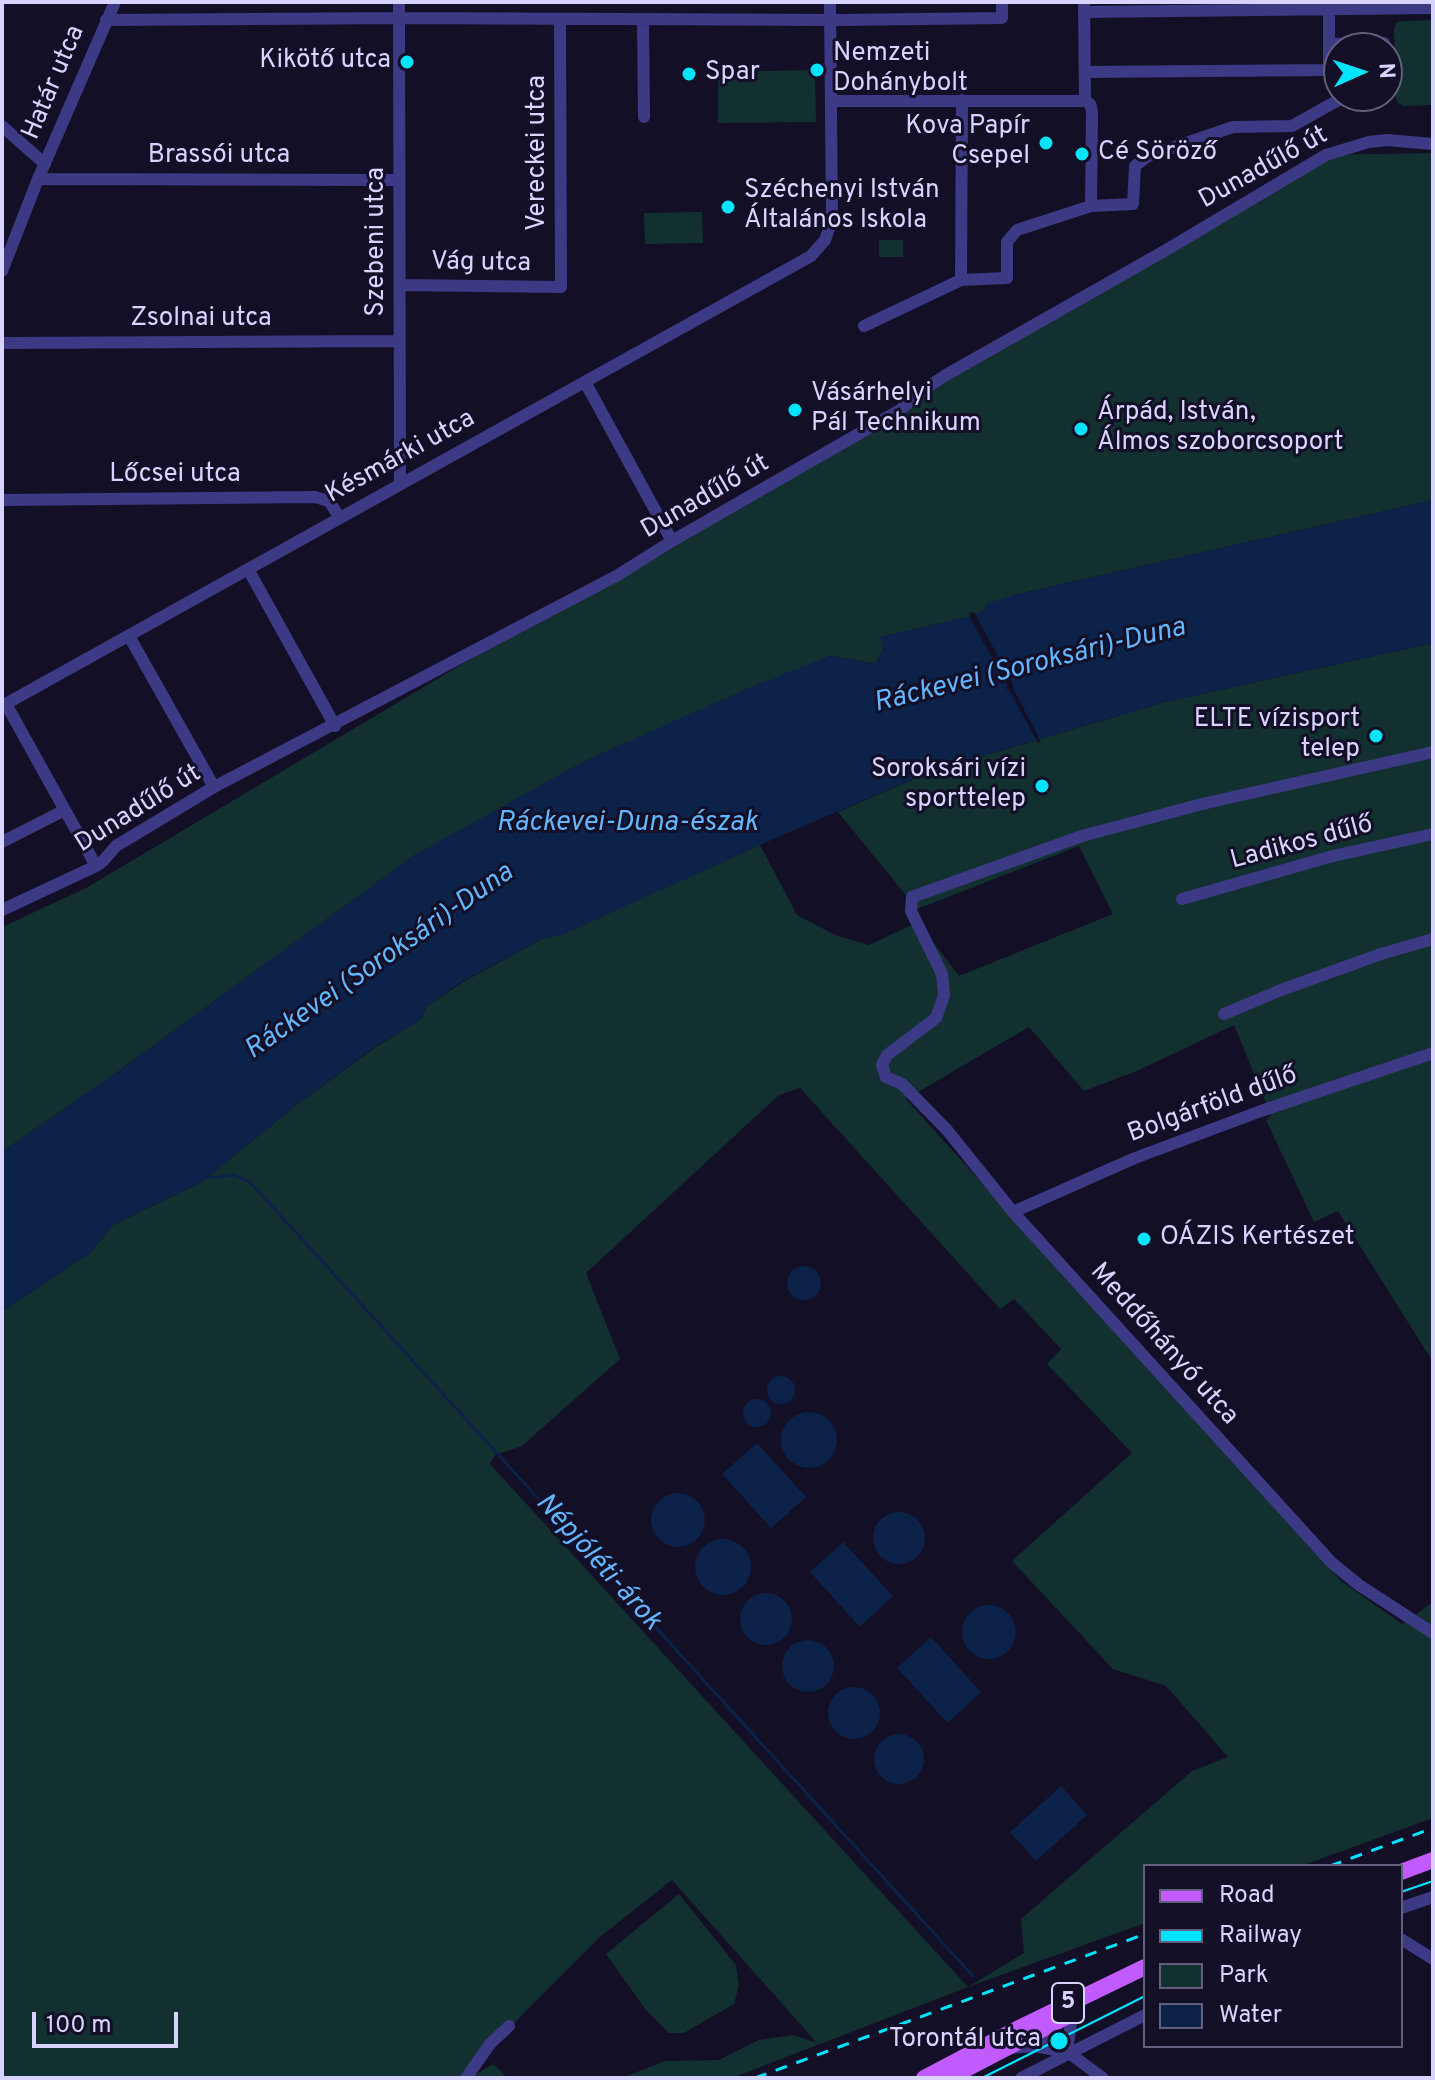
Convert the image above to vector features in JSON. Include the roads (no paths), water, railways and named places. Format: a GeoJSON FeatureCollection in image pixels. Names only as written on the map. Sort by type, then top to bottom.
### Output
{"type":"FeatureCollection","features":[{"type":"Feature","properties":{"kind":"main road"},"geometry":{"type":"LineString","coordinates":[[1403,1871],[1433,1860]]}},
{"type":"Feature","properties":{"kind":"main road"},"geometry":{"type":"LineString","coordinates":[[1403,1881],[1433,1871]]}},
{"type":"Feature","properties":{"kind":"main road","name":"5"},"geometry":{"type":"LineString","coordinates":[[924,2078],[1024,2031],[1143,1968]]}},
{"type":"Feature","properties":{"kind":"main road","name":"5"},"geometry":{"type":"LineString","coordinates":[[949,2078],[1003,2048],[1024,2031],[1072,2014],[1143,1980]]}},
{"type":"Feature","properties":{"kind":"street","name":"Határ utca"},"geometry":{"type":"LineString","coordinates":[[2,271],[38,179],[115,2]]}},
{"type":"Feature","properties":{"kind":"street","name":"Szebeni utca"},"geometry":{"type":"LineString","coordinates":[[399,2],[400,483]]}},
{"type":"Feature","properties":{"kind":"street"},"geometry":{"type":"LineString","coordinates":[[830,2],[831,101],[1085,101],[1090,104],[1091,206]]}},
{"type":"Feature","properties":{"kind":"street"},"geometry":{"type":"LineString","coordinates":[[106,20],[1002,18],[1002,2]]}},
{"type":"Feature","properties":{"kind":"street"},"geometry":{"type":"LineString","coordinates":[[1085,101],[1084,7],[1433,8]]}},
{"type":"Feature","properties":{"kind":"street"},"geometry":{"type":"LineString","coordinates":[[1329,9],[1329,32]]}},
{"type":"Feature","properties":{"kind":"street","name":"Vereckei utca"},"geometry":{"type":"LineString","coordinates":[[560,19],[561,287]]}},
{"type":"Feature","properties":{"kind":"street"},"geometry":{"type":"LineString","coordinates":[[643,20],[644,117]]}},
{"type":"Feature","properties":{"kind":"street"},"geometry":{"type":"LineString","coordinates":[[1085,72],[1323,70]]}},
{"type":"Feature","properties":{"kind":"street"},"geometry":{"type":"LineString","coordinates":[[961,280],[962,100]]}},
{"type":"Feature","properties":{"kind":"street","name":"Késmárki utca"},"geometry":{"type":"LineString","coordinates":[[4,705],[806,260],[825,240],[832,220],[831,101]]}},
{"type":"Feature","properties":{"kind":"street"},"geometry":{"type":"LineString","coordinates":[[864,326],[961,280],[1007,278],[1007,242],[1017,230],[1091,206],[1124,207],[1133,204],[1135,166],[1148,156],[1233,127],[1292,126],[1323,109]]}},
{"type":"Feature","properties":{"kind":"street"},"geometry":{"type":"LineString","coordinates":[[2,126],[45,164]]}},
{"type":"Feature","properties":{"kind":"street","name":"Dunadűlő út"},"geometry":{"type":"LineString","coordinates":[[2,910],[96,866],[116,846],[214,787],[618,575],[871,428],[946,375],[1326,155],[1387,140],[1433,144]]}},
{"type":"Feature","properties":{"kind":"street","name":"Brassói utca"},"geometry":{"type":"LineString","coordinates":[[38,179],[399,180]]}},
{"type":"Feature","properties":{"kind":"street","name":"Vág utca"},"geometry":{"type":"LineString","coordinates":[[400,285],[561,287]]}},
{"type":"Feature","properties":{"kind":"street","name":"Zsolnai utca"},"geometry":{"type":"LineString","coordinates":[[2,343],[400,341]]}},
{"type":"Feature","properties":{"kind":"street"},"geometry":{"type":"LineString","coordinates":[[585,382],[672,541]]}},
{"type":"Feature","properties":{"kind":"street","name":"Lőcsei utca"},"geometry":{"type":"LineString","coordinates":[[2,500],[315,497],[329,501],[340,518]]}},
{"type":"Feature","properties":{"kind":"street"},"geometry":{"type":"LineString","coordinates":[[248,569],[335,726]]}},
{"type":"Feature","properties":{"kind":"street"},"geometry":{"type":"LineString","coordinates":[[129,636],[214,787]]}},
{"type":"Feature","properties":{"kind":"street"},"geometry":{"type":"LineString","coordinates":[[4,705],[96,866]]}},
{"type":"Feature","properties":{"kind":"street","name":"Meddőhányó utca"},"geometry":{"type":"LineString","coordinates":[[1433,752],[1202,804],[1082,836],[912,897],[911,911],[942,974],[944,995],[936,1018],[887,1055],[882,1065],[886,1077],[902,1084],[947,1130],[1013,1212],[1332,1563],[1359,1585],[1433,1633]]}},
{"type":"Feature","properties":{"kind":"street"},"geometry":{"type":"LineString","coordinates":[[2,842],[63,811]]}},
{"type":"Feature","properties":{"kind":"street","name":"Ladikos dűlő"},"geometry":{"type":"LineString","coordinates":[[1182,899],[1333,856],[1433,834]]}},
{"type":"Feature","properties":{"kind":"street"},"geometry":{"type":"LineString","coordinates":[[1224,1014],[1367,959],[1433,939]]}},
{"type":"Feature","properties":{"kind":"street","name":"Bolgárföld dűlő"},"geometry":{"type":"LineString","coordinates":[[1013,1212],[1147,1153],[1433,1053]]}},
{"type":"Feature","properties":{"kind":"street"},"geometry":{"type":"LineString","coordinates":[[1403,1907],[1433,1897]]}},
{"type":"Feature","properties":{"kind":"street"},"geometry":{"type":"LineString","coordinates":[[1403,1940],[1433,1959]]}},
{"type":"Feature","properties":{"kind":"street"},"geometry":{"type":"LineString","coordinates":[[1067,2053],[1072,2014]]}},
{"type":"Feature","properties":{"kind":"street"},"geometry":{"type":"LineString","coordinates":[[1021,2078],[1143,2016]]}},
{"type":"Feature","properties":{"kind":"street"},"geometry":{"type":"LineString","coordinates":[[466,2078],[490,2044],[509,2026]]}},
{"type":"Feature","properties":{"kind":"street"},"geometry":{"type":"LineString","coordinates":[[1024,2031],[1052,2041],[1103,2078]]}},
{"type":"Feature","properties":{"kind":"street"},"geometry":{"type":"LineString","coordinates":[[1003,2048],[1035,2046],[1067,2053]]}},
{"type":"Feature","properties":{"kind":"water","name":"Ráckevei-Duna-észak"},"geometry":{"type":"Polygon","coordinates":[[[1433,500],[1433,643],[1165,702],[933,771],[562,935],[542,939],[463,981],[426,1007],[422,1018],[372,1049],[295,1106],[202,1182],[113,1225],[91,1252],[2,1312],[2,1152],[416,854],[586,760],[758,684],[830,656],[876,664],[883,648],[880,637],[976,615],[985,610],[986,604],[1014,595],[1433,500]]]}},
{"type":"Feature","properties":{"kind":"water"},"geometry":{"type":"Polygon","coordinates":[[[804,1266],[816,1271],[821,1283],[816,1295],[804,1300],[792,1295],[787,1283],[792,1271],[804,1266]]]}},
{"type":"Feature","properties":{"kind":"water"},"geometry":{"type":"Polygon","coordinates":[[[781,1376],[791,1380],[795,1390],[791,1400],[781,1404],[771,1400],[767,1390],[771,1380],[781,1376]]]}},
{"type":"Feature","properties":{"kind":"water"},"geometry":{"type":"Polygon","coordinates":[[[757,1399],[767,1403],[771,1413],[767,1423],[757,1427],[747,1423],[743,1413],[747,1403],[757,1399]]]}},
{"type":"Feature","properties":{"kind":"water"},"geometry":{"type":"Polygon","coordinates":[[[809,1412],[829,1420],[837,1440],[829,1460],[809,1468],[789,1460],[781,1440],[789,1420],[809,1412]]]}},
{"type":"Feature","properties":{"kind":"water"},"geometry":{"type":"Polygon","coordinates":[[[757,1443],[806,1497],[771,1528],[722,1474],[757,1443]]]}},
{"type":"Feature","properties":{"kind":"water"},"geometry":{"type":"Polygon","coordinates":[[[678,1493],[697,1501],[705,1520],[697,1539],[678,1547],[659,1539],[651,1520],[659,1501],[678,1493]]]}},
{"type":"Feature","properties":{"kind":"water"},"geometry":{"type":"Polygon","coordinates":[[[899,1512],[917,1520],[925,1538],[917,1556],[899,1564],[881,1556],[873,1538],[881,1520],[899,1512]]]}},
{"type":"Feature","properties":{"kind":"water"},"geometry":{"type":"Polygon","coordinates":[[[723,1539],[742,1548],[751,1567],[742,1586],[723,1595],[704,1586],[695,1567],[704,1548],[723,1539]]]}},
{"type":"Feature","properties":{"kind":"water"},"geometry":{"type":"Polygon","coordinates":[[[843,1542],[893,1596],[860,1627],[810,1572],[843,1542]]]}},
{"type":"Feature","properties":{"kind":"water"},"geometry":{"type":"Polygon","coordinates":[[[766,1593],[785,1600],[792,1619],[785,1638],[766,1645],[747,1638],[740,1619],[747,1600],[766,1593]]]}},
{"type":"Feature","properties":{"kind":"water"},"geometry":{"type":"Polygon","coordinates":[[[989,1605],[1008,1613],[1016,1632],[1008,1651],[989,1659],[970,1651],[962,1632],[970,1613],[989,1605]]]}},
{"type":"Feature","properties":{"kind":"water"},"geometry":{"type":"Polygon","coordinates":[[[931,1637],[981,1692],[948,1723],[897,1668],[931,1637]]]}},
{"type":"Feature","properties":{"kind":"water"},"geometry":{"type":"Polygon","coordinates":[[[808,1640],[826,1648],[834,1666],[826,1684],[808,1692],[790,1684],[782,1666],[790,1648],[808,1640]]]}},
{"type":"Feature","properties":{"kind":"water"},"geometry":{"type":"Polygon","coordinates":[[[854,1687],[872,1695],[880,1713],[872,1731],[854,1739],[836,1731],[828,1713],[836,1695],[854,1687]]]}},
{"type":"Feature","properties":{"kind":"water"},"geometry":{"type":"Polygon","coordinates":[[[899,1734],[917,1741],[924,1759],[917,1777],[899,1784],[881,1777],[874,1759],[881,1741],[899,1734]]]}},
{"type":"Feature","properties":{"kind":"water"},"geometry":{"type":"Polygon","coordinates":[[[1061,1786],[1087,1815],[1036,1861],[1010,1832],[1061,1786]]]}},
{"type":"Feature","properties":{"kind":"waterway","name":"Népjóléti-árok"},"geometry":{"type":"LineString","coordinates":[[208,1178],[234,1175],[250,1182],[973,1976]]}},
{"type":"Feature","properties":{"kind":"tram line"},"geometry":{"type":"LineString","coordinates":[[1403,1891],[1433,1881]]}},
{"type":"Feature","properties":{"kind":"tram line"},"geometry":{"type":"LineString","coordinates":[[982,2078],[1143,1997]]}},
{"type":"Feature","properties":{"kind":"railway"},"geometry":{"type":"LineString","coordinates":[[1335,1864],[1433,1828]]}},
{"type":"Feature","properties":{"kind":"railway"},"geometry":{"type":"LineString","coordinates":[[755,2078],[1143,1935]]}},
{"type":"Feature","properties":{"kind":"place","name":"Kikötő utca"},"geometry":{"type":"Point","coordinates":[407,62]}},
{"type":"Feature","properties":{"kind":"place","name":"Nemzeti Dohánybolt"},"geometry":{"type":"Point","coordinates":[817,70]}},
{"type":"Feature","properties":{"kind":"place","name":"Spar"},"geometry":{"type":"Point","coordinates":[689,74]}},
{"type":"Feature","properties":{"kind":"place","name":"Kova Papír Csepel"},"geometry":{"type":"Point","coordinates":[1046,143]}},
{"type":"Feature","properties":{"kind":"place","name":"Cé Söröző"},"geometry":{"type":"Point","coordinates":[1082,154]}},
{"type":"Feature","properties":{"kind":"place","name":"Széchenyi István Általános Iskola"},"geometry":{"type":"Point","coordinates":[728,207]}},
{"type":"Feature","properties":{"kind":"place","name":"Vásárhelyi Pál Technikum"},"geometry":{"type":"Point","coordinates":[795,410]}},
{"type":"Feature","properties":{"kind":"place","name":"Árpád, István, Álmos szoborcsoport"},"geometry":{"type":"Point","coordinates":[1081,429]}},
{"type":"Feature","properties":{"kind":"place","name":"ELTE vízisport telep"},"geometry":{"type":"Point","coordinates":[1376,736]}},
{"type":"Feature","properties":{"kind":"place","name":"Soroksári vízi sporttelep"},"geometry":{"type":"Point","coordinates":[1042,786]}},
{"type":"Feature","properties":{"kind":"place","name":"OÁZIS Kertészet"},"geometry":{"type":"Point","coordinates":[1144,1239]}},
{"type":"Feature","properties":{"kind":"place","name":"Torontál utca"},"geometry":{"type":"Point","coordinates":[1059,2041]}},
{"type":"Feature","properties":{"kind":"water label","name":"Ráckevei (Soroksári)-Duna"},"geometry":{"type":"Point","coordinates":[1030,667]}},
{"type":"Feature","properties":{"kind":"water label","name":"Ráckevei (Soroksári)-Duna"},"geometry":{"type":"Point","coordinates":[380,963]}}]}
